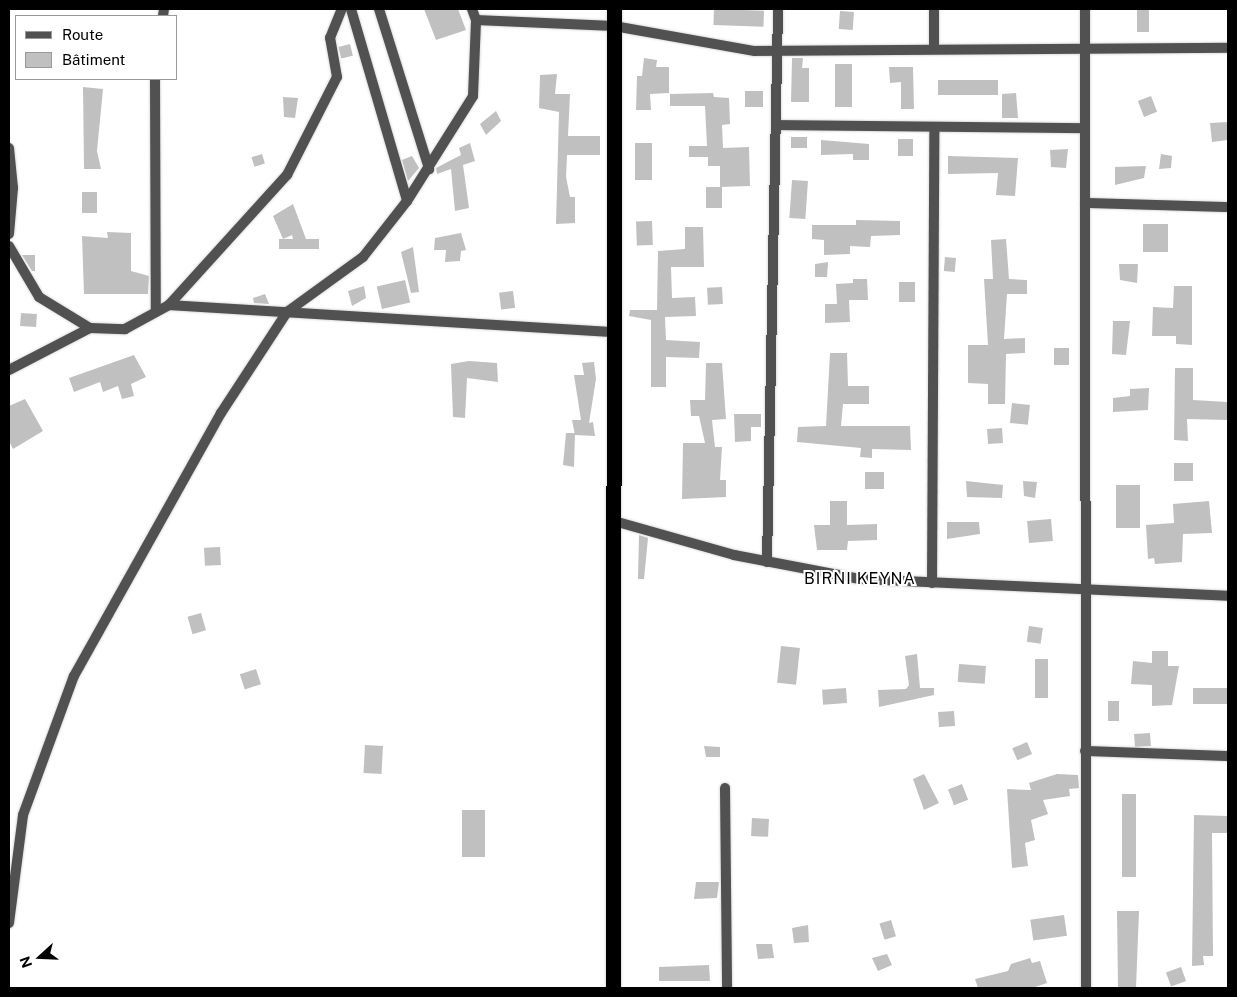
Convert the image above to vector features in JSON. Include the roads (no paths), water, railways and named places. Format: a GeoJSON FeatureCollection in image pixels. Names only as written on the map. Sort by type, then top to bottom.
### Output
{"type":"FeatureCollection","features":[{"type":"Feature","properties":{"kind":"highway"},"geometry":{"type":"LineString","coordinates":[[612,988],[614,9]]}},
{"type":"Feature","properties":{"kind":"street"},"geometry":{"type":"LineString","coordinates":[[9,370],[90,328],[125,329],[169,304],[287,175],[337,77],[330,38],[342,9]]}},
{"type":"Feature","properties":{"kind":"street"},"geometry":{"type":"LineString","coordinates":[[351,9],[407,201]]}},
{"type":"Feature","properties":{"kind":"street"},"geometry":{"type":"LineString","coordinates":[[379,9],[429,168]]}},
{"type":"Feature","properties":{"kind":"street"},"geometry":{"type":"LineString","coordinates":[[9,923],[24,815],[74,676],[221,413],[287,312],[363,256],[407,201],[473,96],[476,20],[472,9]]}},
{"type":"Feature","properties":{"kind":"street"},"geometry":{"type":"LineString","coordinates":[[767,562],[778,9]]}},
{"type":"Feature","properties":{"kind":"street"},"geometry":{"type":"LineString","coordinates":[[934,9],[934,47]]}},
{"type":"Feature","properties":{"kind":"street"},"geometry":{"type":"LineString","coordinates":[[1085,9],[1083,591],[1086,988]]}},
{"type":"Feature","properties":{"kind":"street"},"geometry":{"type":"LineString","coordinates":[[476,20],[614,26],[755,51],[934,47],[1228,48]]}},
{"type":"Feature","properties":{"kind":"street"},"geometry":{"type":"LineString","coordinates":[[155,80],[156,312]]}},
{"type":"Feature","properties":{"kind":"street"},"geometry":{"type":"LineString","coordinates":[[776,125],[1085,128]]}},
{"type":"Feature","properties":{"kind":"street"},"geometry":{"type":"LineString","coordinates":[[932,583],[934,128]]}},
{"type":"Feature","properties":{"kind":"street"},"geometry":{"type":"LineString","coordinates":[[9,148],[13,188],[9,234]]}},
{"type":"Feature","properties":{"kind":"street"},"geometry":{"type":"LineString","coordinates":[[1085,203],[1228,207]]}},
{"type":"Feature","properties":{"kind":"street"},"geometry":{"type":"LineString","coordinates":[[9,246],[39,297],[90,328]]}},
{"type":"Feature","properties":{"kind":"street"},"geometry":{"type":"LineString","coordinates":[[169,304],[614,332]]}},
{"type":"Feature","properties":{"kind":"street"},"geometry":{"type":"LineString","coordinates":[[614,521],[767,562],[860,579],[1083,591],[1228,596]]}},
{"type":"Feature","properties":{"kind":"street"},"geometry":{"type":"LineString","coordinates":[[1085,751],[1228,756]]}},
{"type":"Feature","properties":{"kind":"street"},"geometry":{"type":"LineString","coordinates":[[725,788],[726,988]]}},
{"type":"Feature","properties":{"kind":"district","name":"BIRNI KEYNA"},"geometry":{"type":"Point","coordinates":[860,579]}}]}
